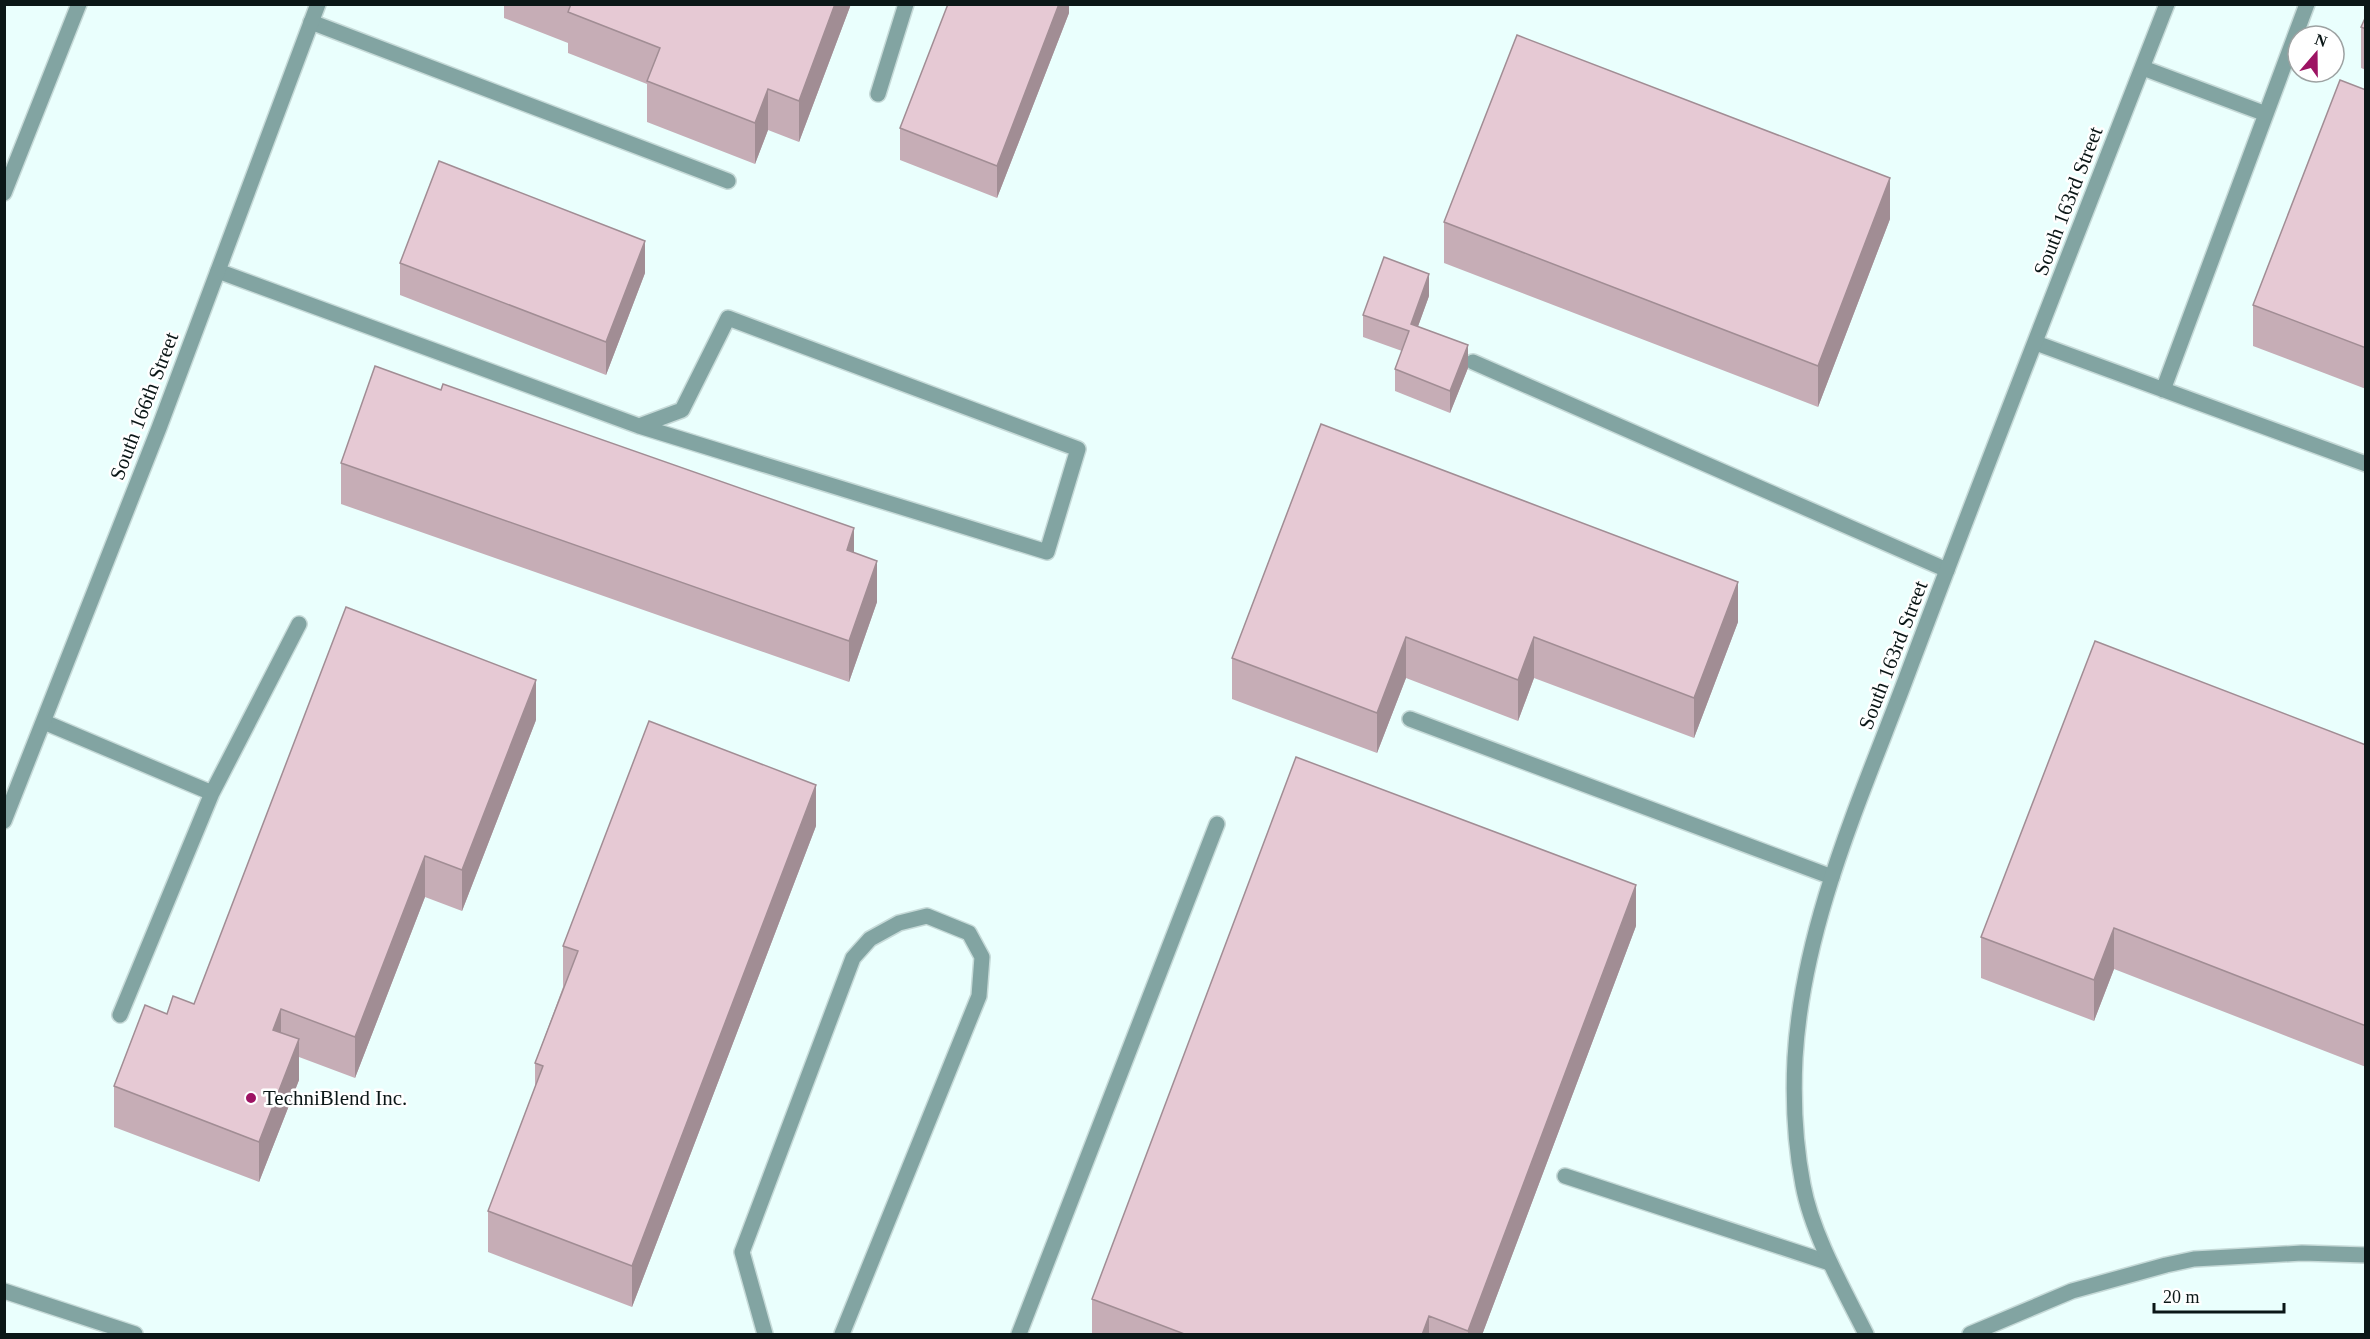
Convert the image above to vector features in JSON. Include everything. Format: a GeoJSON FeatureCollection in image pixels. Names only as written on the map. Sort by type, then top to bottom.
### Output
{"type":"FeatureCollection","features":[{"type":"Feature","properties":{"kind":"street"},"geometry":{"type":"LineString","coordinates":[[4,193],[79,4]]}},
{"type":"Feature","properties":{"kind":"street","name":"South 166th Street"},"geometry":{"type":"LineString","coordinates":[[4,821],[155,438],[318,4]]}},
{"type":"Feature","properties":{"kind":"street"},"geometry":{"type":"LineString","coordinates":[[878,94],[906,4]]}},
{"type":"Feature","properties":{"kind":"street","name":"South 163rd Street"},"geometry":{"type":"LineString","coordinates":[[1866,1335],[1830,1263],[1803,1187],[1795,1100],[1795,1058],[1802,987],[1832,878],[1947,570],[2167,4]]}},
{"type":"Feature","properties":{"kind":"street"},"geometry":{"type":"LineString","coordinates":[[2163,390],[2307,4]]}},
{"type":"Feature","properties":{"kind":"street"},"geometry":{"type":"LineString","coordinates":[[311,22],[728,181]]}},
{"type":"Feature","properties":{"kind":"street"},"geometry":{"type":"LineString","coordinates":[[2143,68],[2266,114]]}},
{"type":"Feature","properties":{"kind":"street"},"geometry":{"type":"LineString","coordinates":[[218,271],[639,426],[1047,552],[1078,449],[728,318],[682,410],[639,426]]}},
{"type":"Feature","properties":{"kind":"street"},"geometry":{"type":"LineString","coordinates":[[2036,343],[2366,464]]}},
{"type":"Feature","properties":{"kind":"street"},"geometry":{"type":"LineString","coordinates":[[1473,362],[1947,570]]}},
{"type":"Feature","properties":{"kind":"street"},"geometry":{"type":"LineString","coordinates":[[120,1015],[212,793],[299,624]]}},
{"type":"Feature","properties":{"kind":"street"},"geometry":{"type":"LineString","coordinates":[[1410,719],[1832,878]]}},
{"type":"Feature","properties":{"kind":"street"},"geometry":{"type":"LineString","coordinates":[[44,722],[212,793]]}},
{"type":"Feature","properties":{"kind":"street"},"geometry":{"type":"LineString","coordinates":[[1019,1335],[1218,824]]}},
{"type":"Feature","properties":{"kind":"street"},"geometry":{"type":"LineString","coordinates":[[765,1335],[742,1252],[853,958],[870,939],[899,923],[927,916],[969,933],[982,957],[979,996],[842,1335]]}},
{"type":"Feature","properties":{"kind":"street"},"geometry":{"type":"LineString","coordinates":[[1565,1176],[1830,1263]]}},
{"type":"Feature","properties":{"kind":"street"},"geometry":{"type":"LineString","coordinates":[[1978,1333],[2072,1291],[2194,1259],[2302,1253],[2366,1255]]}},
{"type":"Feature","properties":{"kind":"street"},"geometry":{"type":"LineString","coordinates":[[4,1291],[101,1329],[135,1335]]}},
{"type":"Feature","properties":{"kind":"building"},"geometry":{"type":"Polygon","coordinates":[[[571,4],[835,4],[799,101],[768,89],[755,123],[647,81],[660,48],[568,12],[571,4]]]}},
{"type":"Feature","properties":{"kind":"building"},"geometry":{"type":"Polygon","coordinates":[[[948,4],[1059,4],[997,166],[900,128],[948,4]]]}},
{"type":"Feature","properties":{"kind":"building"},"geometry":{"type":"Polygon","coordinates":[[[2366,16],[2366,29],[2361,27],[2366,16]]]}},
{"type":"Feature","properties":{"kind":"building"},"geometry":{"type":"Polygon","coordinates":[[[1517,35],[1890,178],[1818,366],[1444,222],[1517,35]]]}},
{"type":"Feature","properties":{"kind":"building"},"geometry":{"type":"Polygon","coordinates":[[[2346,82],[2366,90],[2366,348],[2253,305],[2338,84],[2346,82]]]}},
{"type":"Feature","properties":{"kind":"building"},"geometry":{"type":"Polygon","coordinates":[[[439,161],[645,241],[606,342],[400,263],[439,161]]]}},
{"type":"Feature","properties":{"kind":"building"},"geometry":{"type":"Polygon","coordinates":[[[1384,257],[1429,274],[1411,324],[1468,345],[1450,391],[1395,369],[1409,331],[1363,315],[1384,257]]]}},
{"type":"Feature","properties":{"kind":"building"},"geometry":{"type":"Polygon","coordinates":[[[375,366],[441,390],[443,384],[854,528],[847,550],[877,561],[849,641],[341,463],[375,366]]]}},
{"type":"Feature","properties":{"kind":"building"},"geometry":{"type":"Polygon","coordinates":[[[1321,424],[1738,582],[1694,698],[1534,637],[1518,680],[1406,637],[1377,713],[1232,658],[1321,424]]]}},
{"type":"Feature","properties":{"kind":"building"},"geometry":{"type":"Polygon","coordinates":[[[346,607],[536,680],[462,870],[425,856],[355,1037],[281,1009],[273,1030],[299,1039],[259,1142],[114,1086],[145,1005],[167,1014],[173,996],[194,1004],[346,607]]]}},
{"type":"Feature","properties":{"kind":"building"},"geometry":{"type":"Polygon","coordinates":[[[2095,641],[2366,745],[2366,1026],[2114,928],[2094,980],[1981,937],[2095,641]]]}},
{"type":"Feature","properties":{"kind":"building"},"geometry":{"type":"Polygon","coordinates":[[[649,721],[816,785],[632,1266],[488,1211],[543,1066],[535,1063],[578,951],[563,946],[649,721]]]}},
{"type":"Feature","properties":{"kind":"building"},"geometry":{"type":"Polygon","coordinates":[[[1296,757],[1636,885],[1468,1331],[1429,1316],[1422,1335],[1187,1335],[1092,1299],[1296,757]]]}},
{"type":"Feature","properties":{"kind":"place","name":"TechniBlend Inc."},"geometry":{"type":"Point","coordinates":[251,1098]}}]}
